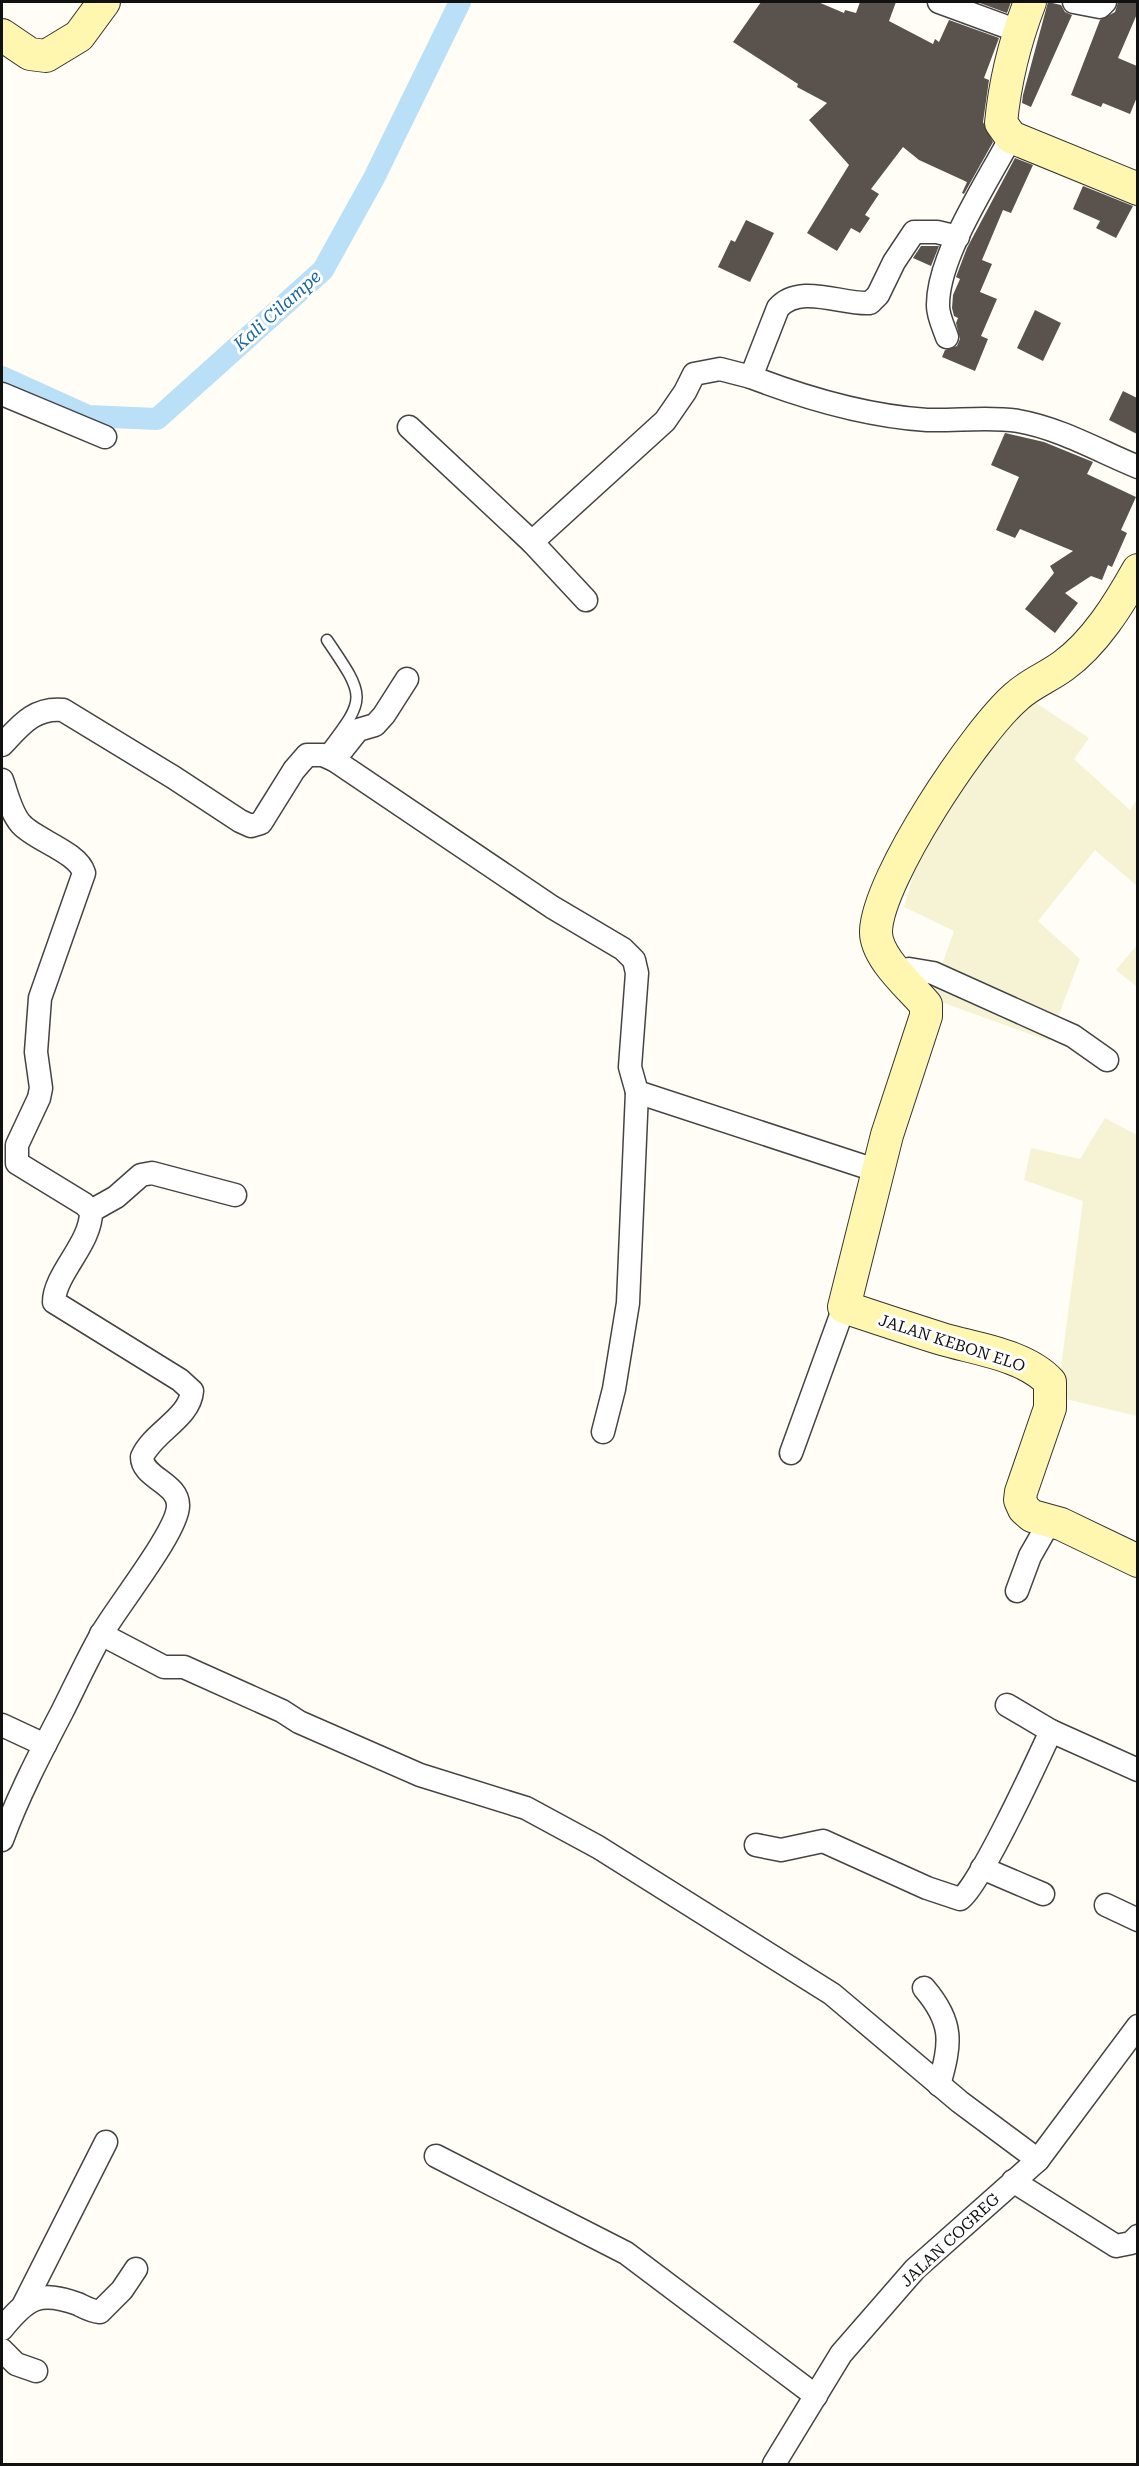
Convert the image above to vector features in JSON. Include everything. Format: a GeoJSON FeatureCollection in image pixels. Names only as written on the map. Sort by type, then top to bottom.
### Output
{"type":"FeatureCollection","features":[{"type":"Feature","properties":{"kind":"street"},"geometry":{"type":"LineString","coordinates":[[2,35],[30,54],[45,56],[79,36],[104,2]]}},
{"type":"Feature","properties":{"kind":"street"},"geometry":{"type":"LineString","coordinates":[[939,2],[1018,31]]}},
{"type":"Feature","properties":{"kind":"street"},"geometry":{"type":"LineString","coordinates":[[1030,2],[1018,31],[1008,74],[1001,123],[1011,137],[1137,189]]}},
{"type":"Feature","properties":{"kind":"street"},"geometry":{"type":"LineString","coordinates":[[1074,2],[1100,7],[1105,2]]}},
{"type":"Feature","properties":{"kind":"street"},"geometry":{"type":"LineString","coordinates":[[947,337],[938,307],[945,269],[958,237],[1011,137]]}},
{"type":"Feature","properties":{"kind":"street"},"geometry":{"type":"LineString","coordinates":[[751,377],[778,308],[783,302],[798,296],[870,303],[878,295],[894,262],[914,232],[937,232],[958,237]]}},
{"type":"Feature","properties":{"kind":"street"},"geometry":{"type":"LineString","coordinates":[[532,542],[664,421],[685,392],[694,374],[720,369],[862,413],[930,420],[1018,421],[1052,431],[1137,467]]}},
{"type":"Feature","properties":{"kind":"street"},"geometry":{"type":"LineString","coordinates":[[2,394],[105,437]]}},
{"type":"Feature","properties":{"kind":"street"},"geometry":{"type":"LineString","coordinates":[[409,427],[532,542],[586,600]]}},
{"type":"Feature","properties":{"kind":"street"},"geometry":{"type":"LineString","coordinates":[[791,1453],[844,1308],[878,1171],[926,1016],[926,1005],[898,975],[880,946],[876,932],[892,878],[909,842],[992,725],[1017,695],[1064,665],[1084,647],[1108,618],[1137,570]]}},
{"type":"Feature","properties":{"kind":"street"},"geometry":{"type":"LineString","coordinates":[[329,757],[358,730],[375,725],[407,679]]}},
{"type":"Feature","properties":{"kind":"street"},"geometry":{"type":"LineString","coordinates":[[2,745],[27,719],[38,712],[63,710],[251,826],[261,823],[308,755],[329,757],[552,907],[608,938],[634,960],[637,974],[630,1067],[637,1092],[628,1303],[614,1389],[603,1432]]}},
{"type":"Feature","properties":{"kind":"street"},"geometry":{"type":"LineString","coordinates":[[2,780],[21,824],[68,855],[82,867],[84,873],[40,998],[36,1052],[41,1088],[39,1098],[19,1138],[15,1160],[30,1173],[84,1204],[90,1211]]}},
{"type":"Feature","properties":{"kind":"street"},"geometry":{"type":"LineString","coordinates":[[898,975],[909,969],[933,974],[1073,1036],[1107,1060]]}},
{"type":"Feature","properties":{"kind":"street"},"geometry":{"type":"LineString","coordinates":[[637,1092],[878,1171]]}},
{"type":"Feature","properties":{"kind":"street"},"geometry":{"type":"LineString","coordinates":[[90,1211],[107,1204],[141,1175],[152,1173],[234,1195]]}},
{"type":"Feature","properties":{"kind":"street"},"geometry":{"type":"LineString","coordinates":[[2,1840],[14,1806],[101,1634],[148,1566],[176,1515],[179,1505],[176,1495],[146,1468],[142,1456],[163,1430],[188,1407],[192,1391],[180,1380],[54,1302],[56,1291],[84,1237],[90,1211]]}},
{"type":"Feature","properties":{"kind":"street","name":"JALAN KEBON ELO"},"geometry":{"type":"LineString","coordinates":[[844,1308],[987,1351],[1023,1364],[1044,1376],[1050,1382],[1050,1408],[1020,1500],[1024,1509],[1032,1516],[1050,1521],[1137,1561]]}},
{"type":"Feature","properties":{"kind":"street"},"geometry":{"type":"LineString","coordinates":[[1017,1591],[1030,1556],[1050,1521]]}},
{"type":"Feature","properties":{"kind":"street"},"geometry":{"type":"LineString","coordinates":[[101,1634],[164,1667],[184,1667],[282,1711],[299,1722],[420,1774],[470,1793],[526,1808],[678,1895],[832,1994],[939,2085],[1038,2160]]}},
{"type":"Feature","properties":{"kind":"street"},"geometry":{"type":"LineString","coordinates":[[1007,1705],[1051,1731],[1137,1770]]}},
{"type":"Feature","properties":{"kind":"street"},"geometry":{"type":"LineString","coordinates":[[2,1725],[45,1745]]}},
{"type":"Feature","properties":{"kind":"street"},"geometry":{"type":"LineString","coordinates":[[756,1845],[781,1850],[823,1841],[957,1899],[969,1892],[993,1851],[1051,1731]]}},
{"type":"Feature","properties":{"kind":"street"},"geometry":{"type":"LineString","coordinates":[[981,1868],[1043,1894]]}},
{"type":"Feature","properties":{"kind":"street"},"geometry":{"type":"LineString","coordinates":[[1106,1905],[1137,1920]]}},
{"type":"Feature","properties":{"kind":"street"},"geometry":{"type":"LineString","coordinates":[[924,1988],[938,2005],[946,2024],[949,2042],[939,2085]]}},
{"type":"Feature","properties":{"kind":"street","name":"JALAN COGREG"},"geometry":{"type":"LineString","coordinates":[[774,2464],[841,2354],[915,2269],[1038,2160],[1137,2026]]}},
{"type":"Feature","properties":{"kind":"street"},"geometry":{"type":"LineString","coordinates":[[24,2304],[106,2142]]}},
{"type":"Feature","properties":{"kind":"street"},"geometry":{"type":"LineString","coordinates":[[436,2156],[626,2253],[816,2396]]}},
{"type":"Feature","properties":{"kind":"street"},"geometry":{"type":"LineString","coordinates":[[1013,2181],[1116,2246],[1131,2243],[1137,2236]]}},
{"type":"Feature","properties":{"kind":"street"},"geometry":{"type":"LineString","coordinates":[[2,2328],[24,2304],[34,2297],[49,2296],[78,2304],[89,2311],[100,2312],[123,2290],[136,2269]]}},
{"type":"Feature","properties":{"kind":"street"},"geometry":{"type":"LineString","coordinates":[[2,2350],[16,2364],[36,2371]]}},
{"type":"Feature","properties":{"kind":"lane"},"geometry":{"type":"LineString","coordinates":[[327,640],[352,676],[358,693],[356,706],[329,757]]}},
{"type":"Feature","properties":{"kind":"shaded area"},"geometry":{"type":"Polygon","coordinates":[[[1030,699],[1089,738],[1074,759],[1130,810],[1137,799],[1137,886],[1095,850],[1038,921],[1080,959],[1049,1041],[930,998],[954,931],[904,907],[928,826],[1030,699]]]}},
{"type":"Feature","properties":{"kind":"shaded area"},"geometry":{"type":"Polygon","coordinates":[[[1137,945],[1137,987],[1116,970],[1137,945]]]}},
{"type":"Feature","properties":{"kind":"shaded area"},"geometry":{"type":"Polygon","coordinates":[[[1105,1118],[1137,1135],[1137,1416],[1057,1397],[1083,1201],[1024,1180],[1031,1148],[1080,1159],[1105,1118]]]}},
{"type":"Feature","properties":{"kind":"building"},"geometry":{"type":"Polygon","coordinates":[[[761,2],[818,2],[844,13],[845,10],[856,13],[860,2],[896,2],[889,21],[933,44],[935,39],[939,42],[949,20],[999,38],[984,78],[989,80],[983,122],[993,142],[964,194],[962,193],[967,182],[919,160],[903,147],[871,189],[879,194],[865,215],[870,218],[860,233],[851,228],[837,251],[807,233],[849,165],[809,120],[827,103],[797,87],[798,84],[733,42],[761,2]]]}},
{"type":"Feature","properties":{"kind":"building"},"geometry":{"type":"Polygon","coordinates":[[[977,2],[1011,2],[1007,13],[977,2]]]}},
{"type":"Feature","properties":{"kind":"building"},"geometry":{"type":"Polygon","coordinates":[[[1048,2],[1061,5],[1065,12],[1072,15],[1031,107],[1022,103],[1023,95],[1048,2]]]}},
{"type":"Feature","properties":{"kind":"building"},"geometry":{"type":"Polygon","coordinates":[[[1118,2],[1137,2],[1137,14],[1118,58],[1137,66],[1137,97],[1130,114],[1103,103],[1101,107],[1071,95],[1100,20],[1115,12],[1118,2]]]}},
{"type":"Feature","properties":{"kind":"building"},"geometry":{"type":"Polygon","coordinates":[[[1015,158],[1033,165],[1011,213],[1003,210],[982,260],[992,264],[980,292],[997,299],[981,336],[988,339],[975,371],[942,357],[945,350],[957,346],[960,339],[956,323],[958,318],[954,316],[952,308],[953,295],[960,279],[956,277],[967,248],[1015,158]]]}},
{"type":"Feature","properties":{"kind":"building"},"geometry":{"type":"Polygon","coordinates":[[[1083,186],[1133,206],[1116,238],[1096,228],[1100,221],[1073,209],[1083,186]]]}},
{"type":"Feature","properties":{"kind":"building"},"geometry":{"type":"Polygon","coordinates":[[[746,220],[774,233],[750,282],[718,267],[731,240],[735,242],[746,220]]]}},
{"type":"Feature","properties":{"kind":"building"},"geometry":{"type":"Polygon","coordinates":[[[921,246],[939,246],[931,266],[913,258],[921,246]]]}},
{"type":"Feature","properties":{"kind":"building"},"geometry":{"type":"Polygon","coordinates":[[[1035,310],[1061,323],[1043,361],[1017,348],[1035,310]]]}},
{"type":"Feature","properties":{"kind":"building"},"geometry":{"type":"Polygon","coordinates":[[[1123,391],[1137,398],[1137,434],[1109,420],[1123,391]]]}},
{"type":"Feature","properties":{"kind":"building"},"geometry":{"type":"Polygon","coordinates":[[[1005,433],[1044,442],[1093,462],[1087,474],[1136,497],[1121,530],[1127,533],[1112,567],[1108,565],[1102,580],[1091,576],[1065,593],[1078,603],[1055,633],[1025,609],[1054,573],[1050,566],[1073,551],[1020,529],[1015,538],[996,530],[1019,477],[991,465],[1005,433]]]}},
{"type":"Feature","properties":{"kind":"waterway","name":"Kali Cilampe"},"geometry":{"type":"LineString","coordinates":[[2,377],[88,416],[157,419],[323,270],[374,178],[460,2]]}}]}
